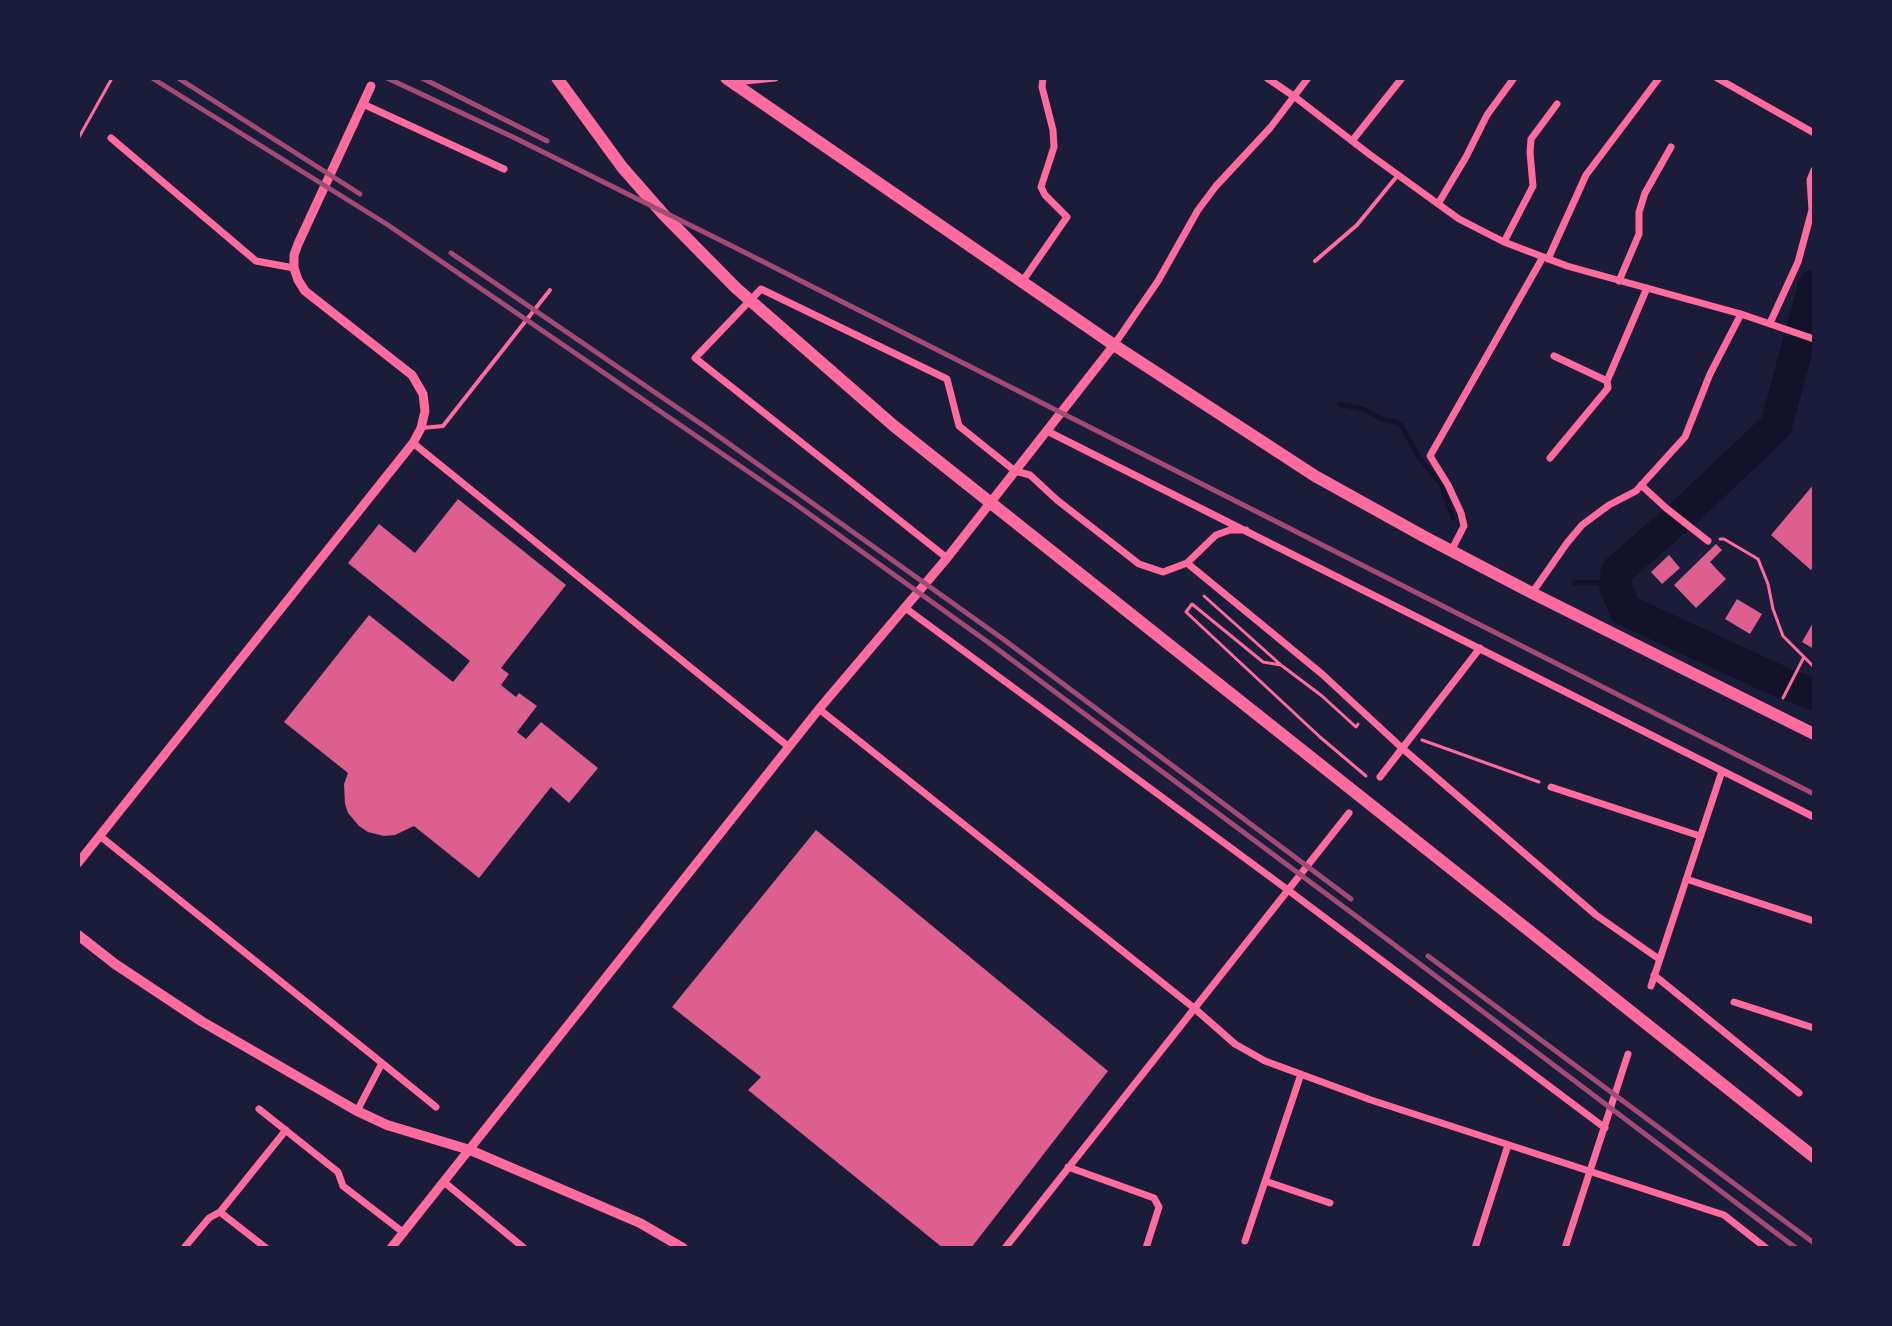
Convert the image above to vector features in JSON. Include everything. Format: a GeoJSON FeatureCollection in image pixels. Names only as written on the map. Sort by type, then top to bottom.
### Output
{"type":"FeatureCollection","features":[{"type":"Feature","properties":{"kind":"highway"},"geometry":{"type":"LineString","coordinates":[[557,78],[622,167],[664,215],[736,288],[894,426],[1814,1157]]}},
{"type":"Feature","properties":{"kind":"highway"},"geometry":{"type":"LineString","coordinates":[[730,80],[1114,345],[1315,476],[1532,593],[1814,734]]}},
{"type":"Feature","properties":{"kind":"main road"},"geometry":{"type":"LineString","coordinates":[[78,935],[115,964],[201,1021],[357,1111],[387,1125],[470,1150],[640,1223],[683,1248]]}},
{"type":"Feature","properties":{"kind":"street"},"geometry":{"type":"LineString","coordinates":[[730,80],[775,78]]}},
{"type":"Feature","properties":{"kind":"street"},"geometry":{"type":"LineString","coordinates":[[1022,282],[1067,217],[1041,187],[1054,147],[1042,87],[1043,78]]}},
{"type":"Feature","properties":{"kind":"street"},"geometry":{"type":"LineString","coordinates":[[1267,78],[1459,219],[1504,242],[1567,266],[1741,314],[1814,339]]}},
{"type":"Feature","properties":{"kind":"street"},"geometry":{"type":"LineString","coordinates":[[391,1248],[819,709],[947,558],[1047,431],[1114,345],[1158,281],[1198,210],[1270,128],[1308,78]]}},
{"type":"Feature","properties":{"kind":"street"},"geometry":{"type":"LineString","coordinates":[[1352,141],[1402,78]]}},
{"type":"Feature","properties":{"kind":"street"},"geometry":{"type":"LineString","coordinates":[[1438,204],[1487,115],[1514,78]]}},
{"type":"Feature","properties":{"kind":"street"},"geometry":{"type":"LineString","coordinates":[[1451,551],[1464,526],[1448,485],[1430,456],[1546,258],[1586,175],[1659,78]]}},
{"type":"Feature","properties":{"kind":"street"},"geometry":{"type":"LineString","coordinates":[[1717,78],[1814,133]]}},
{"type":"Feature","properties":{"kind":"street"},"geometry":{"type":"LineString","coordinates":[[78,863],[413,443],[421,428],[425,411],[423,394],[412,375],[305,291],[294,268],[298,244],[371,86]]}},
{"type":"Feature","properties":{"kind":"street"},"geometry":{"type":"LineString","coordinates":[[363,104],[504,169]]}},
{"type":"Feature","properties":{"kind":"street"},"geometry":{"type":"LineString","coordinates":[[1504,242],[1533,186],[1531,139],[1557,104]]}},
{"type":"Feature","properties":{"kind":"street"},"geometry":{"type":"LineString","coordinates":[[111,138],[256,261],[294,268]]}},
{"type":"Feature","properties":{"kind":"street"},"geometry":{"type":"LineString","coordinates":[[1619,281],[1639,234],[1639,212],[1645,193],[1671,147]]}},
{"type":"Feature","properties":{"kind":"street"},"geometry":{"type":"LineString","coordinates":[[1770,323],[1798,262],[1812,210],[1810,180],[1814,170]]}},
{"type":"Feature","properties":{"kind":"street"},"geometry":{"type":"LineString","coordinates":[[1550,458],[1608,388],[1607,381],[1647,288]]}},
{"type":"Feature","properties":{"kind":"street"},"geometry":{"type":"LineString","coordinates":[[947,558],[695,358],[761,289],[947,379],[959,426],[1015,471],[1030,475],[1139,564],[1163,572],[1187,563],[1216,535],[1230,530],[1246,530]]}},
{"type":"Feature","properties":{"kind":"street"},"geometry":{"type":"LineString","coordinates":[[1532,593],[1582,525],[1609,505],[1636,491],[1685,437],[1710,374],[1741,314]]}},
{"type":"Feature","properties":{"kind":"street"},"geometry":{"type":"LineString","coordinates":[[1554,356],[1607,381]]}},
{"type":"Feature","properties":{"kind":"street"},"geometry":{"type":"LineString","coordinates":[[1047,431],[1814,817]]}},
{"type":"Feature","properties":{"kind":"street"},"geometry":{"type":"LineString","coordinates":[[413,443],[789,747]]}},
{"type":"Feature","properties":{"kind":"street"},"geometry":{"type":"LineString","coordinates":[[1641,485],[1708,541]]}},
{"type":"Feature","properties":{"kind":"street"},"geometry":{"type":"LineString","coordinates":[[1187,563],[1322,674],[1402,748],[1596,915],[1659,959]]}},
{"type":"Feature","properties":{"kind":"street"},"geometry":{"type":"LineString","coordinates":[[904,607],[1605,1128]]}},
{"type":"Feature","properties":{"kind":"street"},"geometry":{"type":"LineString","coordinates":[[1380,777],[1480,648]]}},
{"type":"Feature","properties":{"kind":"street"},"geometry":{"type":"LineString","coordinates":[[819,709],[1235,1044],[1265,1061],[1371,1100],[1724,1215],[1766,1248]]}},
{"type":"Feature","properties":{"kind":"street"},"geometry":{"type":"LineString","coordinates":[[1651,986],[1722,771]]}},
{"type":"Feature","properties":{"kind":"street"},"geometry":{"type":"LineString","coordinates":[[1551,787],[1700,836]]}},
{"type":"Feature","properties":{"kind":"street"},"geometry":{"type":"LineString","coordinates":[[1005,1248],[1349,813]]}},
{"type":"Feature","properties":{"kind":"street"},"geometry":{"type":"LineString","coordinates":[[100,836],[436,1107]]}},
{"type":"Feature","properties":{"kind":"street"},"geometry":{"type":"LineString","coordinates":[[1686,879],[1814,921]]}},
{"type":"Feature","properties":{"kind":"street"},"geometry":{"type":"LineString","coordinates":[[1654,975],[1799,1093]]}},
{"type":"Feature","properties":{"kind":"street"},"geometry":{"type":"LineString","coordinates":[[1734,1002],[1814,1028]]}},
{"type":"Feature","properties":{"kind":"street"},"geometry":{"type":"LineString","coordinates":[[1565,1248],[1628,1054]]}},
{"type":"Feature","properties":{"kind":"street"},"geometry":{"type":"LineString","coordinates":[[357,1111],[382,1063]]}},
{"type":"Feature","properties":{"kind":"street"},"geometry":{"type":"LineString","coordinates":[[1245,1241],[1301,1074]]}},
{"type":"Feature","properties":{"kind":"street"},"geometry":{"type":"LineString","coordinates":[[259,1109],[338,1172],[343,1186],[404,1233]]}},
{"type":"Feature","properties":{"kind":"street"},"geometry":{"type":"LineString","coordinates":[[184,1248],[209,1218],[220,1212],[286,1130]]}},
{"type":"Feature","properties":{"kind":"street"},"geometry":{"type":"LineString","coordinates":[[1475,1248],[1508,1145]]}},
{"type":"Feature","properties":{"kind":"street"},"geometry":{"type":"LineString","coordinates":[[1068,1167],[1154,1198],[1159,1207],[1146,1248]]}},
{"type":"Feature","properties":{"kind":"street"},"geometry":{"type":"LineString","coordinates":[[1265,1181],[1330,1203]]}},
{"type":"Feature","properties":{"kind":"street"},"geometry":{"type":"LineString","coordinates":[[444,1182],[524,1248]]}},
{"type":"Feature","properties":{"kind":"street"},"geometry":{"type":"LineString","coordinates":[[220,1212],[266,1248]]}},
{"type":"Feature","properties":{"kind":"lane"},"geometry":{"type":"LineString","coordinates":[[1315,261],[1357,225],[1398,175]]}},
{"type":"Feature","properties":{"kind":"lane"},"geometry":{"type":"LineString","coordinates":[[421,428],[443,426],[550,290]]}},
{"type":"Feature","properties":{"kind":"path"},"geometry":{"type":"LineString","coordinates":[[78,139],[111,80]]}},
{"type":"Feature","properties":{"kind":"path"},"geometry":{"type":"LineString","coordinates":[[1708,541],[1724,539],[1758,559],[1783,636],[1814,667]]}},
{"type":"Feature","properties":{"kind":"path"},"geometry":{"type":"LineString","coordinates":[[1195,588],[1356,727],[1367,715]]}},
{"type":"Feature","properties":{"kind":"path"},"geometry":{"type":"LineString","coordinates":[[1281,665],[1263,662],[1192,604],[1186,612],[1320,737],[1370,779]]}},
{"type":"Feature","properties":{"kind":"path"},"geometry":{"type":"LineString","coordinates":[[1783,698],[1804,657]]}},
{"type":"Feature","properties":{"kind":"path"},"geometry":{"type":"LineString","coordinates":[[1411,736],[1551,787]]}},
{"type":"Feature","properties":{"kind":"building"},"geometry":{"type":"Polygon","coordinates":[[[1814,484],[1814,566],[1811,570],[1771,535],[1814,484]]]}},
{"type":"Feature","properties":{"kind":"building"},"geometry":{"type":"Polygon","coordinates":[[[458,499],[566,585],[501,668],[509,674],[501,685],[516,697],[519,693],[537,706],[517,732],[526,739],[541,722],[598,768],[569,803],[551,787],[479,878],[414,826],[395,835],[384,836],[359,826],[345,804],[344,784],[348,773],[284,722],[369,615],[453,682],[470,661],[348,563],[379,524],[415,553],[458,499]]]}},
{"type":"Feature","properties":{"kind":"building"},"geometry":{"type":"Polygon","coordinates":[[[1716,544],[1722,550],[1710,562],[1726,579],[1696,608],[1674,585],[1716,544]]]}},
{"type":"Feature","properties":{"kind":"building"},"geometry":{"type":"Polygon","coordinates":[[[1669,555],[1680,568],[1662,584],[1651,572],[1669,555]]]}},
{"type":"Feature","properties":{"kind":"building"},"geometry":{"type":"Polygon","coordinates":[[[1737,599],[1762,614],[1750,634],[1725,619],[1737,599]]]}},
{"type":"Feature","properties":{"kind":"building"},"geometry":{"type":"Polygon","coordinates":[[[1814,621],[1814,649],[1802,642],[1814,621]]]}},
{"type":"Feature","properties":{"kind":"building"},"geometry":{"type":"Polygon","coordinates":[[[816,830],[1108,1071],[971,1248],[943,1248],[748,1090],[761,1077],[672,1007],[816,830]]]}},
{"type":"Feature","properties":{"kind":"waterway"},"geometry":{"type":"LineString","coordinates":[[1814,286],[1776,426],[1617,571],[1615,585],[1625,610],[1783,683],[1814,694]]}},
{"type":"Feature","properties":{"kind":"waterway"},"geometry":{"type":"LineString","coordinates":[[1340,404],[1363,409],[1401,425],[1420,459],[1441,484],[1453,518]]}},
{"type":"Feature","properties":{"kind":"waterway"},"geometry":{"type":"LineString","coordinates":[[1575,583],[1607,583],[1616,579]]}},
{"type":"Feature","properties":{"kind":"railway"},"geometry":{"type":"LineString","coordinates":[[152,78],[388,225],[794,503],[996,648],[1796,1248]]}},
{"type":"Feature","properties":{"kind":"railway"},"geometry":{"type":"LineString","coordinates":[[178,78],[360,194]]}},
{"type":"Feature","properties":{"kind":"railway"},"geometry":{"type":"LineString","coordinates":[[387,78],[736,248],[1814,794]]}},
{"type":"Feature","properties":{"kind":"railway"},"geometry":{"type":"LineString","coordinates":[[422,78],[547,141]]}},
{"type":"Feature","properties":{"kind":"railway"},"geometry":{"type":"LineString","coordinates":[[451,253],[707,428],[1003,639],[1351,899]]}},
{"type":"Feature","properties":{"kind":"railway"},"geometry":{"type":"LineString","coordinates":[[1428,956],[1814,1243]]}}]}
